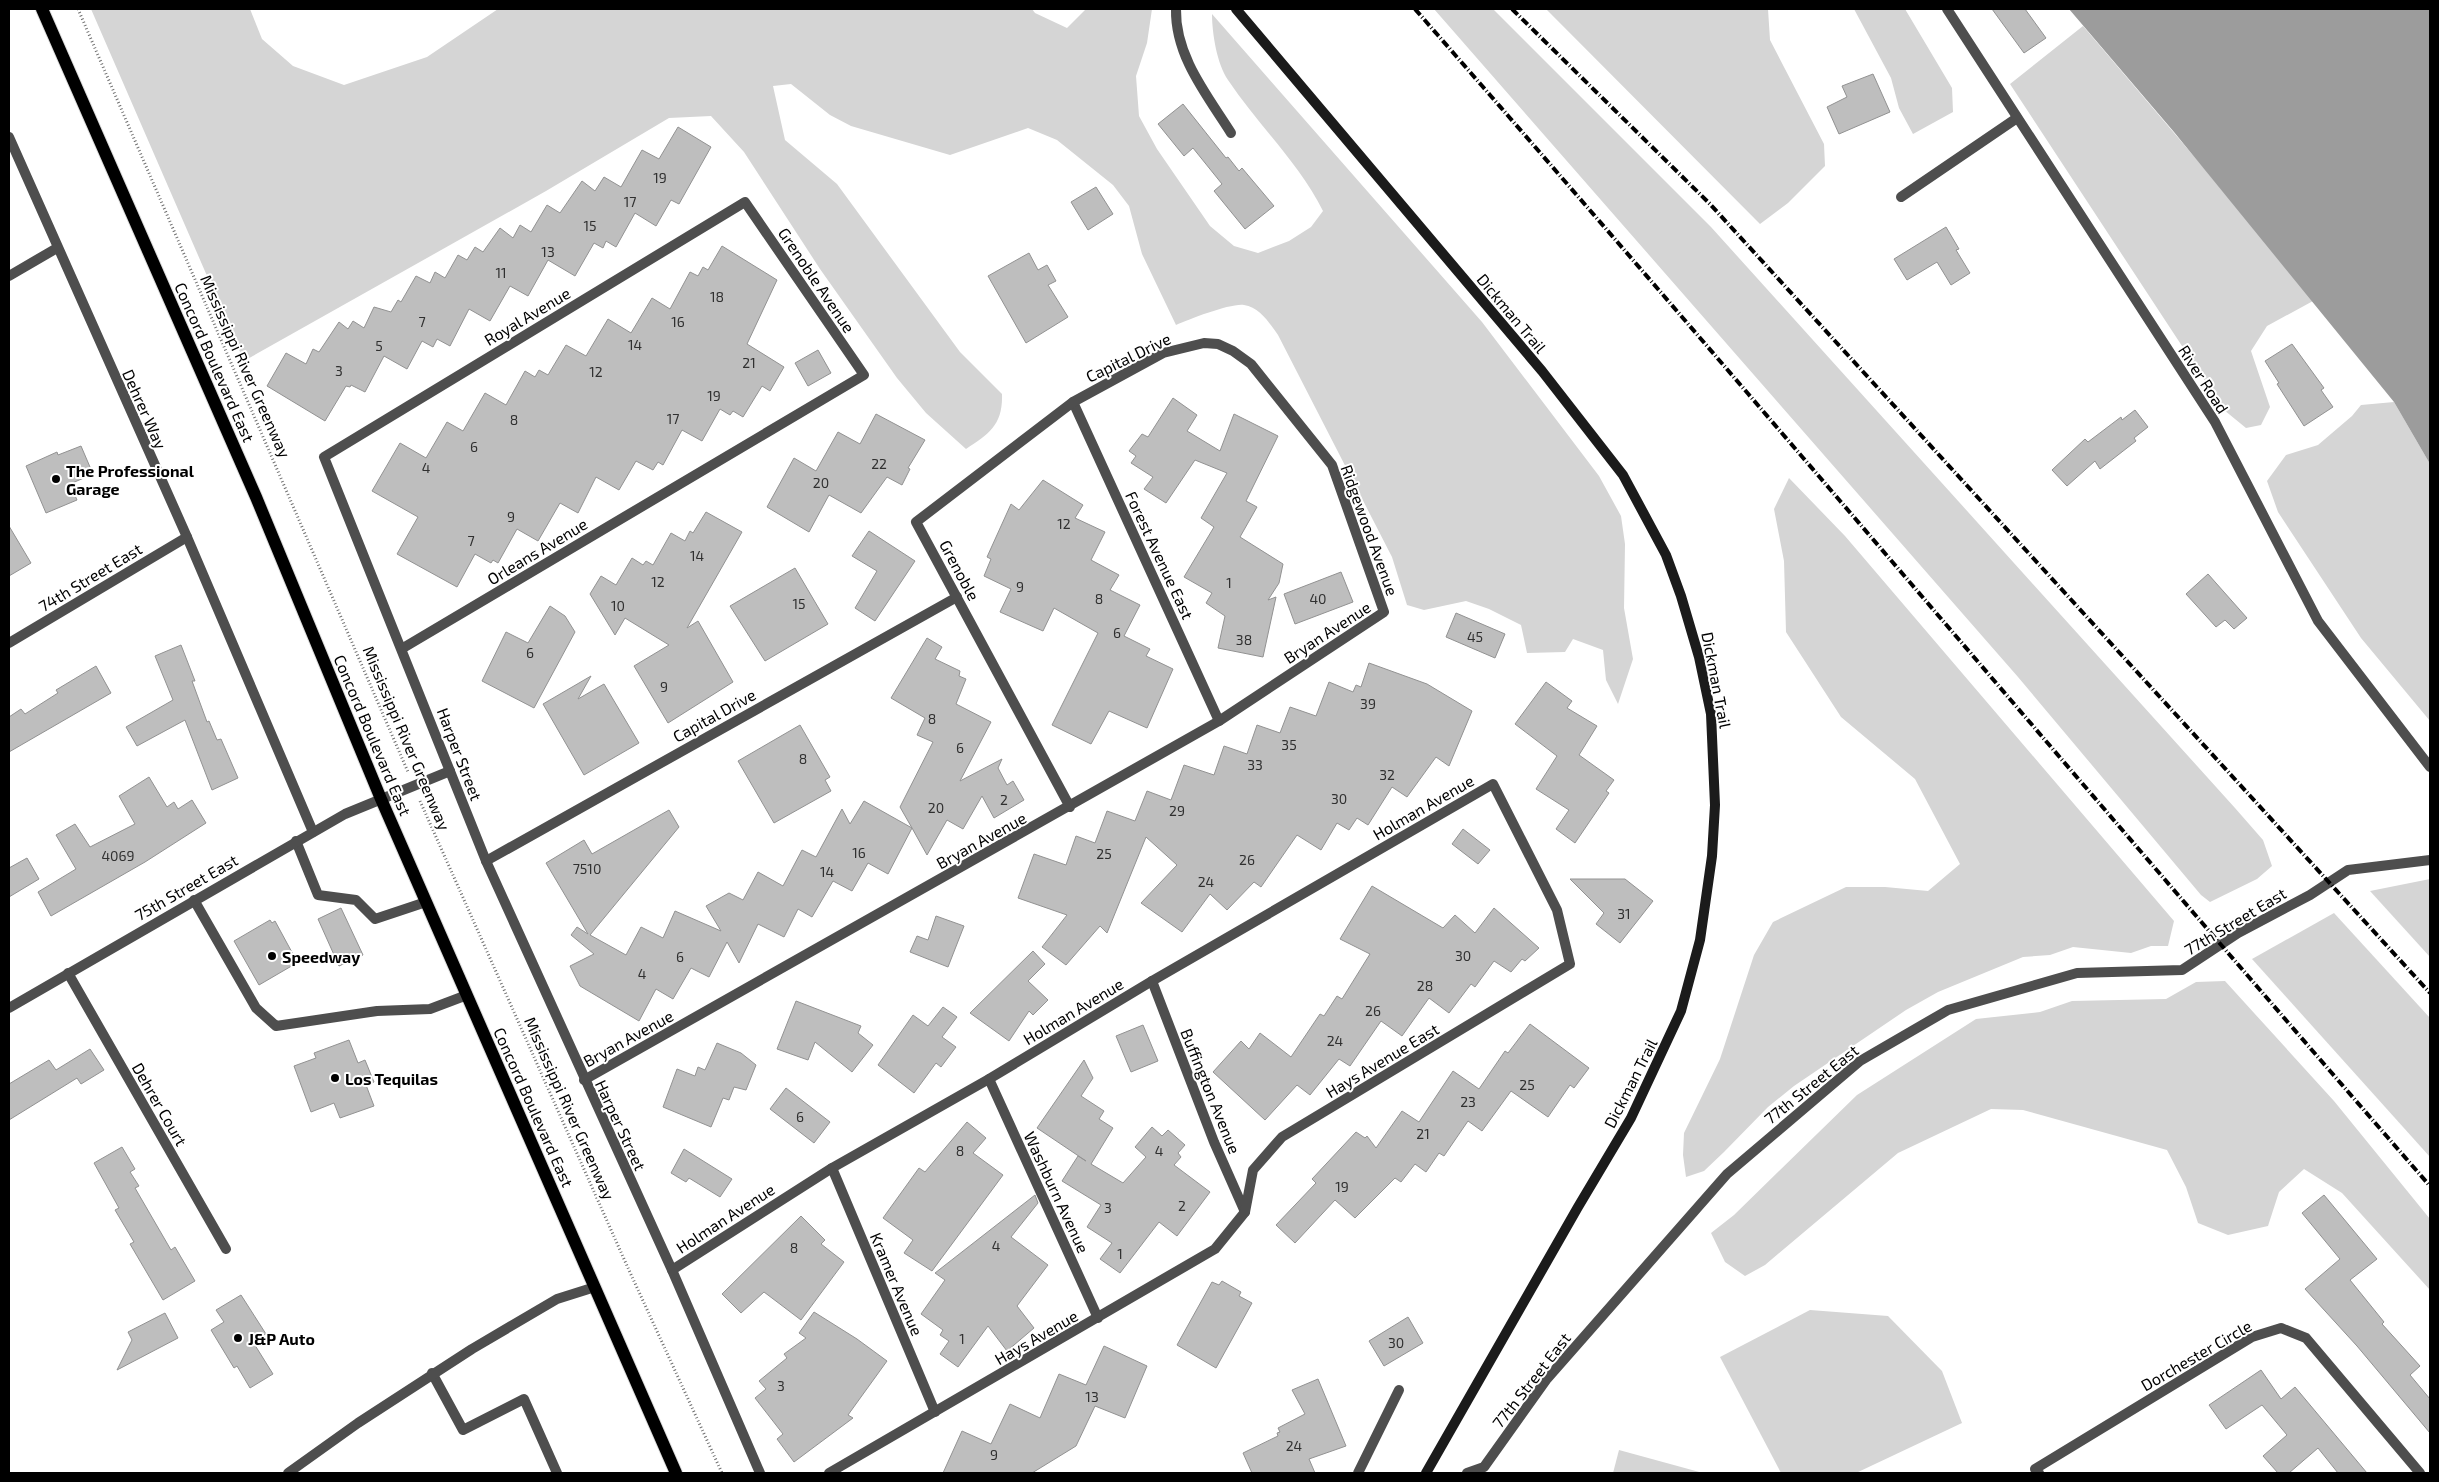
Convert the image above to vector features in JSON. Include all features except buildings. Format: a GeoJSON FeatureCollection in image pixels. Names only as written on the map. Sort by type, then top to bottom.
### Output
{"type":"FeatureCollection","features":[{"type":"Feature","properties":{"kind":"main road","name":"Concord Boulevard East"},"geometry":{"type":"LineString","coordinates":[[42,9],[256,496],[381,799],[676,1473]]}},
{"type":"Feature","properties":{"kind":"street"},"geometry":{"type":"LineString","coordinates":[[1176,9],[1176,26],[1186,59],[1231,133]]}},
{"type":"Feature","properties":{"kind":"street","name":"Dickman Trail"},"geometry":{"type":"LineString","coordinates":[[1236,9],[1542,371],[1622,475],[1666,555],[1681,596],[1699,657],[1711,714],[1715,786],[1712,856],[1700,940],[1681,1011],[1631,1118],[1426,1473]]}},
{"type":"Feature","properties":{"kind":"street","name":"River Road"},"geometry":{"type":"LineString","coordinates":[[1947,9],[2215,422],[2318,621],[2430,767]]}},
{"type":"Feature","properties":{"kind":"street"},"geometry":{"type":"LineString","coordinates":[[1901,197],[2017,118]]}},
{"type":"Feature","properties":{"kind":"street","name":"Dehrer Way"},"geometry":{"type":"LineString","coordinates":[[9,137],[187,537],[313,832]]}},
{"type":"Feature","properties":{"kind":"street","name":"Grenoble Avenue"},"geometry":{"type":"LineString","coordinates":[[745,202],[864,375]]}},
{"type":"Feature","properties":{"kind":"street","name":"Royal Avenue"},"geometry":{"type":"LineString","coordinates":[[403,648],[324,457],[745,202]]}},
{"type":"Feature","properties":{"kind":"street"},"geometry":{"type":"LineString","coordinates":[[9,276],[57,248]]}},
{"type":"Feature","properties":{"kind":"street","name":"Capital Drive"},"geometry":{"type":"LineString","coordinates":[[1073,402],[1163,353],[1182,347],[1204,343],[1218,344],[1233,351],[1251,364]]}},
{"type":"Feature","properties":{"kind":"street","name":"Ridgewood Avenue"},"geometry":{"type":"LineString","coordinates":[[1251,364],[1332,465],[1384,612]]}},
{"type":"Feature","properties":{"kind":"street","name":"Orleans Avenue"},"geometry":{"type":"LineString","coordinates":[[403,648],[864,375]]}},
{"type":"Feature","properties":{"kind":"street","name":"Grenoble"},"geometry":{"type":"LineString","coordinates":[[1070,807],[916,522],[1073,402]]}},
{"type":"Feature","properties":{"kind":"street","name":"Forest Avenue East"},"geometry":{"type":"LineString","coordinates":[[1073,402],[1219,721]]}},
{"type":"Feature","properties":{"kind":"street","name":"74th Street East"},"geometry":{"type":"LineString","coordinates":[[9,643],[187,537]]}},
{"type":"Feature","properties":{"kind":"street","name":"Capital Drive"},"geometry":{"type":"LineString","coordinates":[[486,861],[957,597]]}},
{"type":"Feature","properties":{"kind":"street","name":"Bryan Avenue"},"geometry":{"type":"LineString","coordinates":[[584,1080],[1070,807],[1219,721],[1384,612]]}},
{"type":"Feature","properties":{"kind":"street","name":"Harper Street"},"geometry":{"type":"LineString","coordinates":[[403,648],[486,861],[672,1270],[760,1473]]}},
{"type":"Feature","properties":{"kind":"street","name":"75th Street East"},"geometry":{"type":"LineString","coordinates":[[9,1008],[344,814],[450,771]]}},
{"type":"Feature","properties":{"kind":"street","name":"Holman Avenue"},"geometry":{"type":"LineString","coordinates":[[672,1270],[832,1168],[989,1079],[1152,981],[1493,784],[1557,910],[1570,964]]}},
{"type":"Feature","properties":{"kind":"street"},"geometry":{"type":"LineString","coordinates":[[296,841],[318,895],[356,900],[375,919],[426,902]]}},
{"type":"Feature","properties":{"kind":"street","name":"77th Street East"},"geometry":{"type":"LineString","coordinates":[[1467,1473],[1484,1467],[1546,1380],[1727,1174],[1860,1061],[1948,1010],[2077,973],[2182,970],[2238,933],[2310,894],[2348,870],[2430,860]]}},
{"type":"Feature","properties":{"kind":"street"},"geometry":{"type":"LineString","coordinates":[[194,900],[256,1008],[276,1026],[377,1011],[430,1009],[467,995]]}},
{"type":"Feature","properties":{"kind":"street","name":"Hays Avenue East"},"geometry":{"type":"LineString","coordinates":[[1245,1212],[1253,1170],[1282,1137],[1570,964]]}},
{"type":"Feature","properties":{"kind":"street","name":"Dehrer Court"},"geometry":{"type":"LineString","coordinates":[[68,973],[226,1249]]}},
{"type":"Feature","properties":{"kind":"street","name":"Buffington Avenue"},"geometry":{"type":"LineString","coordinates":[[1152,981],[1214,1142],[1245,1212]]}},
{"type":"Feature","properties":{"kind":"street","name":"Washburn Avenue"},"geometry":{"type":"LineString","coordinates":[[989,1079],[1098,1318]]}},
{"type":"Feature","properties":{"kind":"street","name":"Kramer Avenue"},"geometry":{"type":"LineString","coordinates":[[832,1168],[935,1412]]}},
{"type":"Feature","properties":{"kind":"street","name":"Hays Avenue"},"geometry":{"type":"LineString","coordinates":[[829,1473],[1098,1318],[1215,1248],[1245,1212]]}},
{"type":"Feature","properties":{"kind":"street"},"geometry":{"type":"LineString","coordinates":[[288,1473],[432,1373],[557,1299],[595,1287]]}},
{"type":"Feature","properties":{"kind":"street","name":"Dorchester Circle"},"geometry":{"type":"LineString","coordinates":[[2034,1472],[2252,1337],[2281,1328],[2306,1338],[2420,1473]]}},
{"type":"Feature","properties":{"kind":"street"},"geometry":{"type":"LineString","coordinates":[[432,1373],[463,1430],[524,1399],[557,1473]]}},
{"type":"Feature","properties":{"kind":"street"},"geometry":{"type":"LineString","coordinates":[[1358,1473],[1399,1390]]}},
{"type":"Feature","properties":{"kind":"path","name":"Mississippi River Greenway"},"geometry":{"type":"LineString","coordinates":[[78,9],[414,787],[628,1268],[722,1473]]}},
{"type":"Feature","properties":{"kind":"shaded area"},"geometry":{"type":"Polygon","coordinates":[[[91,9],[250,9],[262,39],[293,66],[344,85],[427,57],[498,9],[1032,9],[1035,13],[1067,28],[1086,9],[1152,9],[1147,43],[1136,76],[1139,116],[1157,149],[1210,226],[1234,246],[1258,253],[1289,241],[1311,227],[1323,211],[1290,160],[1240,97],[1224,73],[1216,48],[1212,14],[1482,322],[1599,476],[1621,516],[1625,544],[1624,608],[1633,659],[1618,704],[1606,680],[1603,650],[1573,639],[1565,652],[1527,653],[1521,625],[1489,609],[1466,601],[1424,610],[1407,605],[1392,557],[1272,326],[1260,312],[1244,305],[1220,309],[1176,325],[1142,254],[1129,206],[1113,185],[1057,140],[1028,128],[950,155],[851,126],[830,115],[791,84],[773,86],[785,140],[837,184],[960,352],[1002,394],[1000,414],[993,428],[966,449],[926,413],[897,378],[820,269],[744,152],[711,116],[669,118],[546,191],[244,361],[91,9]]]}},
{"type":"Feature","properties":{"kind":"shaded area"},"geometry":{"type":"Polygon","coordinates":[[[1434,9],[1493,9],[1711,227],[2235,808],[2263,840],[2272,866],[2257,879],[2210,902],[2201,895],[2018,677],[1434,9]]]}},
{"type":"Feature","properties":{"kind":"shaded area"},"geometry":{"type":"Polygon","coordinates":[[[1546,9],[1768,9],[1770,40],[1824,144],[1825,166],[1788,203],[1760,224],[1546,9]]]}},
{"type":"Feature","properties":{"kind":"shaded area"},"geometry":{"type":"Polygon","coordinates":[[[1854,9],[1905,9],[1952,88],[1953,112],[1913,134],[1899,108],[1891,78],[1854,9]]]}},
{"type":"Feature","properties":{"kind":"shaded area"},"geometry":{"type":"Polygon","coordinates":[[[2069,9],[2430,9],[2430,464],[2394,402],[2174,132],[2069,9]]]}},
{"type":"Feature","properties":{"kind":"shaded area"},"geometry":{"type":"Polygon","coordinates":[[[2083,26],[2203,167],[2313,301],[2267,326],[2251,351],[2270,407],[2261,425],[2246,428],[2224,410],[2010,84],[2083,26]]]}},
{"type":"Feature","properties":{"kind":"shaded area"},"geometry":{"type":"Polygon","coordinates":[[[2394,402],[2430,464],[2430,721],[2361,638],[2278,512],[2267,481],[2286,455],[2318,445],[2352,416],[2361,405],[2394,402]]]}},
{"type":"Feature","properties":{"kind":"shaded area"},"geometry":{"type":"Polygon","coordinates":[[[1789,478],[1845,536],[2174,921],[2168,946],[2151,946],[2131,953],[2073,947],[2050,955],[2023,957],[1938,992],[1906,1010],[1794,1086],[1768,1107],[1704,1171],[1686,1177],[1683,1155],[1684,1133],[1720,1059],[1754,955],[1773,922],[1846,887],[1885,887],[1928,891],[1960,864],[1915,779],[1841,717],[1786,632],[1784,561],[1774,509],[1789,478]]]}},
{"type":"Feature","properties":{"kind":"shaded area"},"geometry":{"type":"Polygon","coordinates":[[[2430,879],[2430,957],[2370,891],[2430,879]]]}},
{"type":"Feature","properties":{"kind":"shaded area"},"geometry":{"type":"Polygon","coordinates":[[[2334,913],[2430,1018],[2430,1157],[2252,959],[2334,913]]]}},
{"type":"Feature","properties":{"kind":"shaded area"},"geometry":{"type":"Polygon","coordinates":[[[2225,981],[2334,1101],[2430,1219],[2430,1290],[2342,1193],[2304,1169],[2279,1192],[2268,1226],[2228,1235],[2198,1223],[2186,1187],[2167,1150],[2023,1110],[1991,1109],[1898,1153],[1765,1265],[1745,1276],[1725,1262],[1711,1233],[1734,1215],[1857,1095],[1976,1019],[2040,1012],[2072,1001],[2166,999],[2196,982],[2225,981]]]}},
{"type":"Feature","properties":{"kind":"shaded area"},"geometry":{"type":"Polygon","coordinates":[[[1810,1310],[1888,1316],[1942,1371],[1962,1423],[1856,1473],[1781,1473],[1720,1357],[1810,1310]]]}},
{"type":"Feature","properties":{"kind":"shaded area"},"geometry":{"type":"Polygon","coordinates":[[[1619,1450],[1703,1473],[1613,1473],[1619,1450]]]}},
{"type":"Feature","properties":{"kind":"railway"},"geometry":{"type":"LineString","coordinates":[[1415,9],[2430,1186]]}},
{"type":"Feature","properties":{"kind":"railway"},"geometry":{"type":"LineString","coordinates":[[1512,9],[1710,204],[2430,993]]}},
{"type":"Feature","properties":{"kind":"place","name":"The Professional Garage"},"geometry":{"type":"Point","coordinates":[56,479]}},
{"type":"Feature","properties":{"kind":"place","name":"Speedway"},"geometry":{"type":"Point","coordinates":[272,956]}},
{"type":"Feature","properties":{"kind":"place","name":"Los Tequilas"},"geometry":{"type":"Point","coordinates":[335,1078]}},
{"type":"Feature","properties":{"kind":"place","name":"J&P Auto"},"geometry":{"type":"Point","coordinates":[238,1338]}}]}
